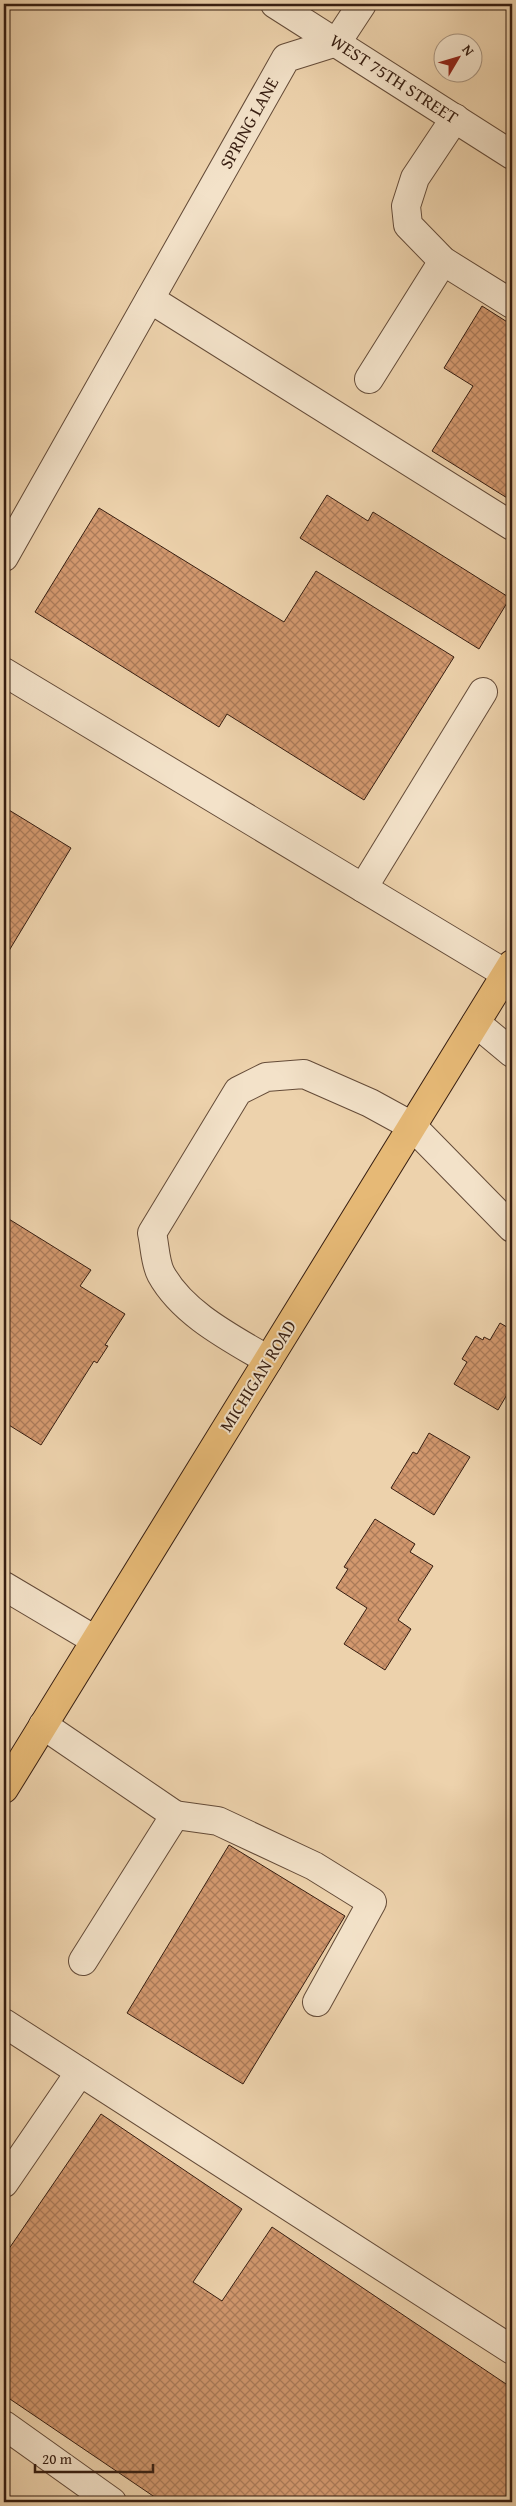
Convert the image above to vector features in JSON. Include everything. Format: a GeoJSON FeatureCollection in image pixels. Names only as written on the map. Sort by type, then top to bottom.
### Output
{"type":"FeatureCollection","features":[{"type":"Feature","properties":{"kind":"main road","name":"MICHIGAN ROAD"},"geometry":{"type":"LineString","coordinates":[[4,1789],[509,969]]}},
{"type":"Feature","properties":{"kind":"street","name":"WEST 75TH STREET"},"geometry":{"type":"LineString","coordinates":[[276,4],[512,155]]}},
{"type":"Feature","properties":{"kind":"street"},"geometry":{"type":"LineString","coordinates":[[337,42],[362,4]]}},
{"type":"Feature","properties":{"kind":"street","name":"SPRING LANE"},"geometry":{"type":"LineString","coordinates":[[4,556],[286,58],[337,42]]}},
{"type":"Feature","properties":{"kind":"street"},"geometry":{"type":"LineString","coordinates":[[455,118],[415,178],[406,206],[408,225],[443,261],[512,304]]}},
{"type":"Feature","properties":{"kind":"street"},"geometry":{"type":"LineString","coordinates":[[368,379],[443,261]]}},
{"type":"Feature","properties":{"kind":"street"},"geometry":{"type":"LineString","coordinates":[[150,299],[512,526]]}},
{"type":"Feature","properties":{"kind":"street"},"geometry":{"type":"LineString","coordinates":[[4,672],[363,888],[509,969]]}},
{"type":"Feature","properties":{"kind":"street"},"geometry":{"type":"LineString","coordinates":[[363,888],[483,692]]}},
{"type":"Feature","properties":{"kind":"street"},"geometry":{"type":"LineString","coordinates":[[476,1023],[512,1053]]}},
{"type":"Feature","properties":{"kind":"street"},"geometry":{"type":"LineString","coordinates":[[268,1360],[227,1336],[184,1304],[161,1274],[152,1233],[238,1091],[266,1077],[304,1074],[370,1103],[412,1126],[512,1228]]}},
{"type":"Feature","properties":{"kind":"street"},"geometry":{"type":"LineString","coordinates":[[4,1586],[95,1640]]}},
{"type":"Feature","properties":{"kind":"street"},"geometry":{"type":"LineString","coordinates":[[43,1725],[175,1815],[218,1821],[314,1866],[372,1902],[317,2002]]}},
{"type":"Feature","properties":{"kind":"street"},"geometry":{"type":"LineString","coordinates":[[83,1961],[175,1815]]}},
{"type":"Feature","properties":{"kind":"street"},"geometry":{"type":"LineString","coordinates":[[4,2023],[512,2350]]}},
{"type":"Feature","properties":{"kind":"street"},"geometry":{"type":"LineString","coordinates":[[4,2183],[80,2072]]}},
{"type":"Feature","properties":{"kind":"street"},"geometry":{"type":"LineString","coordinates":[[4,2425],[109,2501]]}},
{"type":"Feature","properties":{"kind":"building"},"geometry":{"type":"Polygon","coordinates":[[[482,306],[512,325],[512,501],[432,451],[473,386],[444,368],[482,306]]]}},
{"type":"Feature","properties":{"kind":"building"},"geometry":{"type":"Polygon","coordinates":[[[327,495],[368,521],[373,512],[510,598],[479,649],[300,538],[327,495]]]}},
{"type":"Feature","properties":{"kind":"building"},"geometry":{"type":"Polygon","coordinates":[[[99,508],[284,622],[316,571],[454,657],[364,800],[227,714],[219,727],[35,612],[99,508]]]}},
{"type":"Feature","properties":{"kind":"building"},"geometry":{"type":"Polygon","coordinates":[[[4,807],[71,848],[4,959],[4,807]]]}},
{"type":"Feature","properties":{"kind":"building"},"geometry":{"type":"Polygon","coordinates":[[[4,1216],[91,1270],[80,1286],[125,1314],[105,1345],[108,1346],[97,1363],[94,1361],[41,1445],[4,1422],[4,1216]]]}},
{"type":"Feature","properties":{"kind":"building"},"geometry":{"type":"Polygon","coordinates":[[[500,1323],[512,1330],[512,1386],[498,1410],[454,1384],[467,1362],[462,1359],[476,1336],[483,1340],[484,1337],[490,1340],[500,1323]]]}},
{"type":"Feature","properties":{"kind":"building"},"geometry":{"type":"Polygon","coordinates":[[[429,1433],[470,1457],[434,1515],[391,1488],[413,1452],[417,1454],[429,1433]]]}},
{"type":"Feature","properties":{"kind":"building"},"geometry":{"type":"Polygon","coordinates":[[[375,1519],[415,1544],[410,1552],[433,1566],[398,1620],[411,1629],[385,1670],[344,1644],[367,1608],[336,1588],[348,1569],[344,1567],[375,1519]]]}},
{"type":"Feature","properties":{"kind":"building"},"geometry":{"type":"Polygon","coordinates":[[[229,1845],[345,1916],[243,2084],[127,2013],[229,1845]]]}},
{"type":"Feature","properties":{"kind":"building"},"geometry":{"type":"Polygon","coordinates":[[[101,2114],[242,2209],[193,2282],[222,2301],[272,2227],[512,2388],[512,2495],[507,2502],[162,2502],[4,2395],[4,2367],[10,2358],[4,2354],[4,2256],[101,2114]]]}}]}
